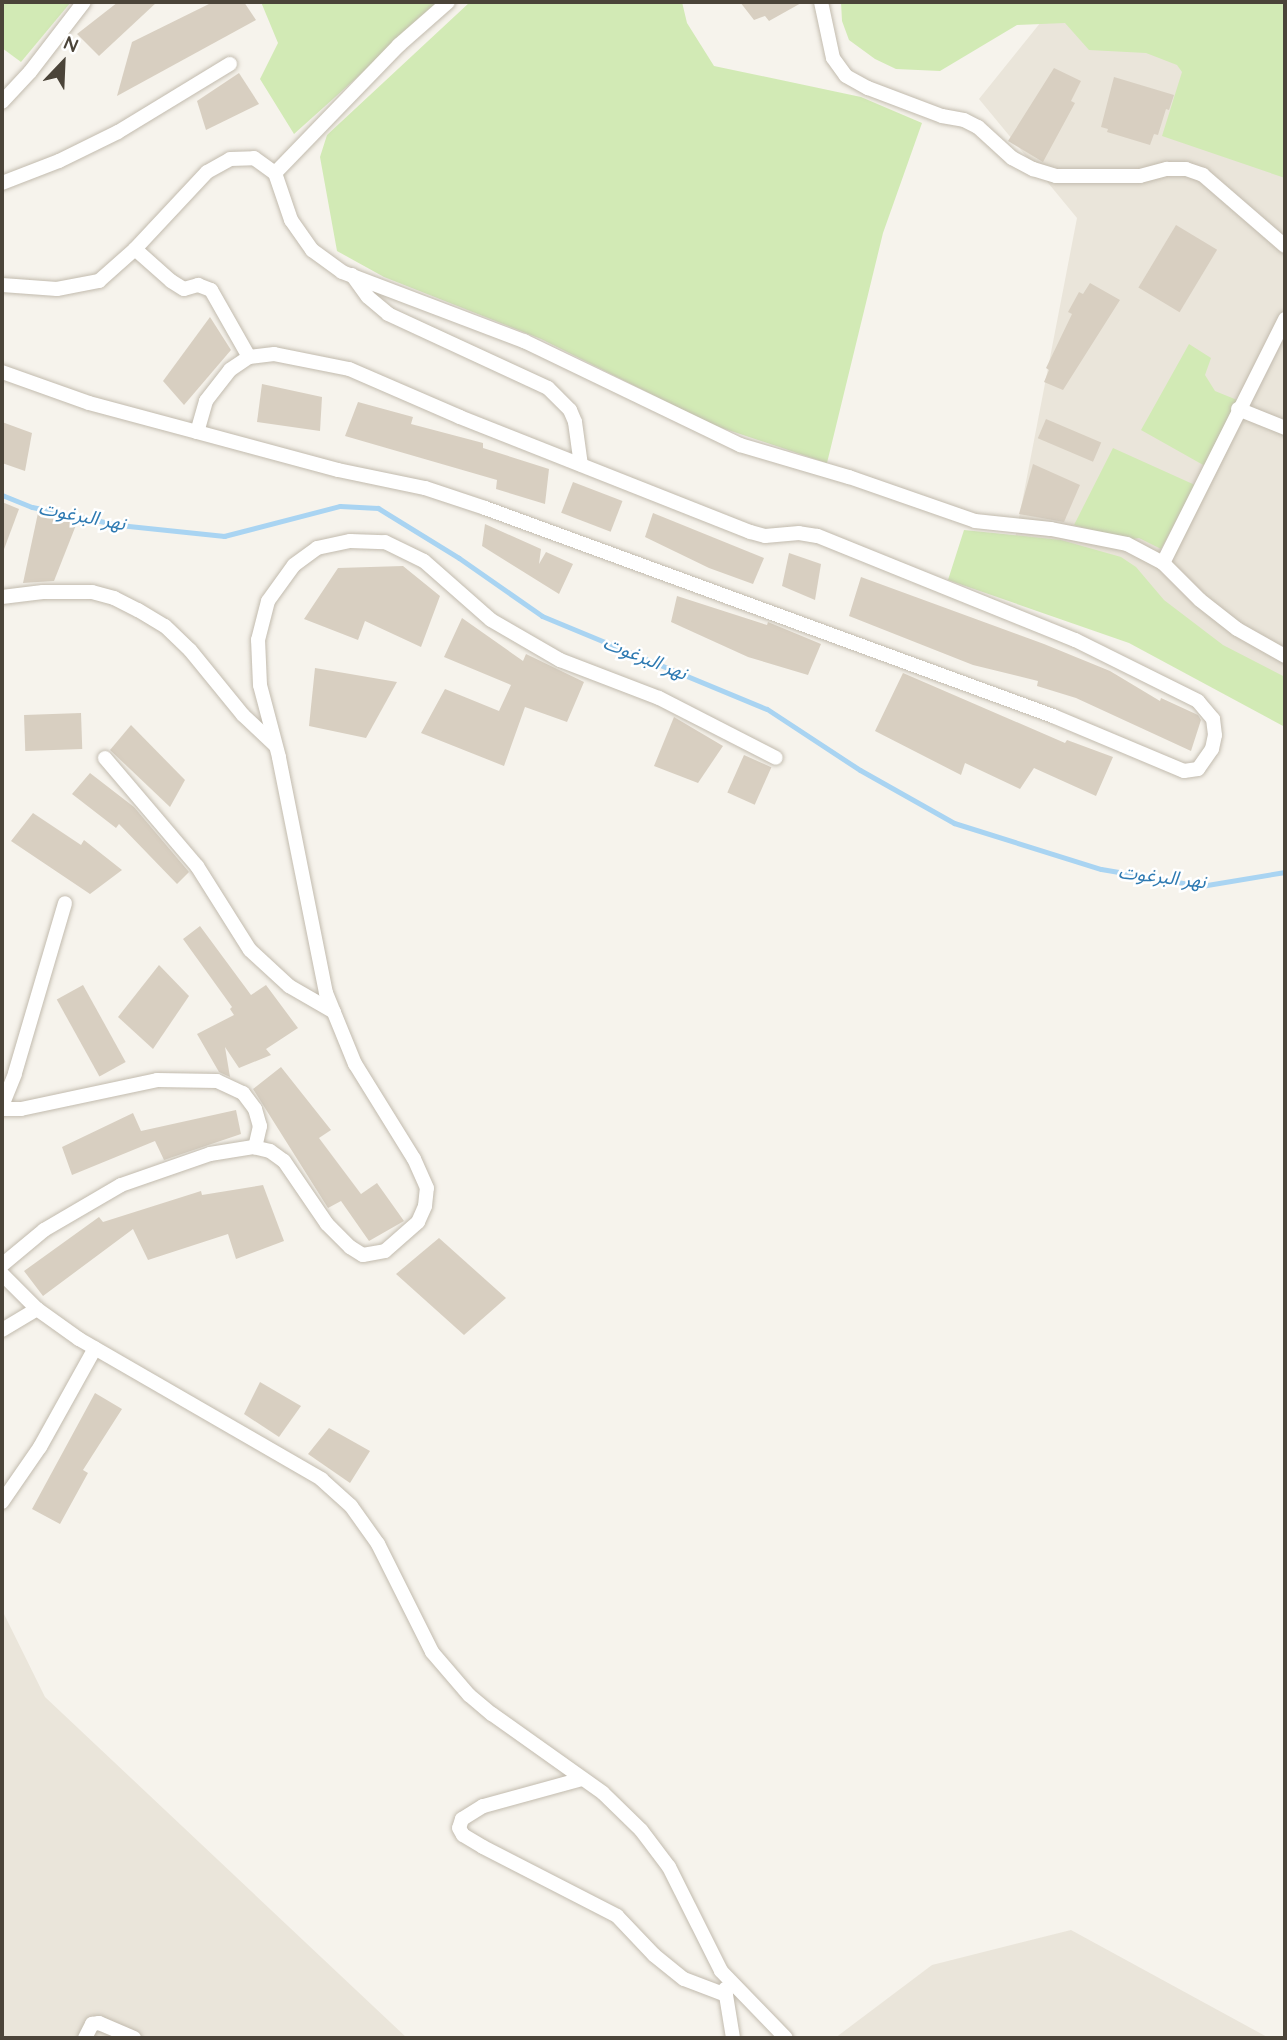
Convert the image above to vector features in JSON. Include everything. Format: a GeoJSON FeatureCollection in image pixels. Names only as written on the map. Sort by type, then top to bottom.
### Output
{"type":"FeatureCollection","features":[{"type":"Feature","properties":{"kind":"street"},"geometry":{"type":"LineString","coordinates":[[2,102],[30,72],[84,2]]}},
{"type":"Feature","properties":{"kind":"street"},"geometry":{"type":"LineString","coordinates":[[275,173],[399,45],[448,2]]}},
{"type":"Feature","properties":{"kind":"street"},"geometry":{"type":"LineString","coordinates":[[821,2],[830,48],[838,66],[846,76],[868,88],[918,108],[978,127],[1012,158],[1033,169],[1056,176],[1140,176],[1167,169],[1186,169],[1203,175],[1285,246]]}},
{"type":"Feature","properties":{"kind":"street"},"geometry":{"type":"LineString","coordinates":[[2,183],[59,162],[118,132],[230,64]]}},
{"type":"Feature","properties":{"kind":"street"},"geometry":{"type":"LineString","coordinates":[[2,285],[79,287],[99,281],[135,249],[198,180],[230,159],[254,159],[275,173],[290,220],[312,250],[352,275],[524,341],[740,445],[849,477],[975,521],[1127,544],[1163,563],[1200,600],[1237,629],[1285,656]]}},
{"type":"Feature","properties":{"kind":"street"},"geometry":{"type":"LineString","coordinates":[[135,249],[171,282],[184,289],[198,285],[211,290],[248,357]]}},
{"type":"Feature","properties":{"kind":"street"},"geometry":{"type":"LineString","coordinates":[[352,275],[368,298],[388,314],[548,388],[570,410],[575,422],[581,465]]}},
{"type":"Feature","properties":{"kind":"street"},"geometry":{"type":"LineString","coordinates":[[1163,563],[1285,319]]}},
{"type":"Feature","properties":{"kind":"street"},"geometry":{"type":"LineString","coordinates":[[2,372],[89,403],[338,470],[425,488],[485,508],[1053,716],[1184,771],[1198,769],[1212,749],[1215,734],[1213,719],[1198,701],[1075,640],[817,536],[799,533],[757,535],[349,369],[274,354],[248,357],[230,370],[206,401],[197,432]]}},
{"type":"Feature","properties":{"kind":"street"},"geometry":{"type":"LineString","coordinates":[[1238,409],[1285,428]]}},
{"type":"Feature","properties":{"kind":"street"},"geometry":{"type":"LineString","coordinates":[[2,1265],[44,1230],[121,1185],[210,1154],[255,1147],[270,1151],[285,1161],[327,1223],[350,1247],[363,1255],[385,1251],[418,1222],[425,1206],[426,1188],[414,1159],[355,1064],[326,993],[276,747],[260,685],[258,640],[268,601],[294,565],[317,548],[350,541],[385,542],[424,561],[491,621],[560,660],[659,698],[776,758]]}},
{"type":"Feature","properties":{"kind":"street"},"geometry":{"type":"LineString","coordinates":[[2,597],[43,592],[92,592],[114,598],[138,610],[165,626],[190,650],[243,715],[276,747]]}},
{"type":"Feature","properties":{"kind":"street"},"geometry":{"type":"LineString","coordinates":[[105,758],[197,866],[250,950],[289,986],[334,1012]]}},
{"type":"Feature","properties":{"kind":"street"},"geometry":{"type":"LineString","coordinates":[[65,903],[15,1073],[2,1108],[20,1109],[157,1080],[216,1080],[243,1093],[255,1109],[260,1126],[255,1147]]}},
{"type":"Feature","properties":{"kind":"street"},"geometry":{"type":"LineString","coordinates":[[2,1274],[37,1309],[95,1348],[321,1479],[351,1506],[379,1544],[432,1652],[439,1661],[469,1695],[492,1714],[603,1793],[641,1829],[669,1867],[721,1970],[733,2038]]}},
{"type":"Feature","properties":{"kind":"street"},"geometry":{"type":"LineString","coordinates":[[2,1330],[37,1309]]}},
{"type":"Feature","properties":{"kind":"street"},"geometry":{"type":"LineString","coordinates":[[2,1502],[40,1447],[95,1348]]}},
{"type":"Feature","properties":{"kind":"street"},"geometry":{"type":"LineString","coordinates":[[582,1779],[483,1805],[462,1819],[459,1828],[463,1835],[482,1847],[617,1916],[654,1955],[684,1979],[726,1995]]}},
{"type":"Feature","properties":{"kind":"street"},"geometry":{"type":"LineString","coordinates":[[721,1970],[786,2038]]}},
{"type":"Feature","properties":{"kind":"street"},"geometry":{"type":"LineString","coordinates":[[85,2038],[92,2024],[99,2023],[134,2038]]}},
{"type":"Feature","properties":{"kind":"shaded area"},"geometry":{"type":"Polygon","coordinates":[[[1057,2],[1285,87],[1285,687],[1013,549],[1077,218],[979,99],[1057,2]]]}},
{"type":"Feature","properties":{"kind":"shaded area"},"geometry":{"type":"Polygon","coordinates":[[[2,1610],[45,1697],[407,2038],[2,2038],[2,1610]]]}},
{"type":"Feature","properties":{"kind":"shaded area"},"geometry":{"type":"Polygon","coordinates":[[[1071,1930],[1269,2038],[835,2038],[932,1965],[1071,1930]]]}},
{"type":"Feature","properties":{"kind":"green space"},"geometry":{"type":"Polygon","coordinates":[[[2,2],[71,2],[21,62],[2,48],[2,2]]]}},
{"type":"Feature","properties":{"kind":"green space"},"geometry":{"type":"Polygon","coordinates":[[[261,2],[441,2],[294,134],[260,79],[278,43],[261,2]]]}},
{"type":"Feature","properties":{"kind":"green space"},"geometry":{"type":"Polygon","coordinates":[[[470,2],[682,2],[687,23],[714,66],[861,97],[922,123],[883,233],[827,463],[713,425],[541,339],[384,277],[337,251],[320,157],[327,135],[470,2]]]}},
{"type":"Feature","properties":{"kind":"green space"},"geometry":{"type":"Polygon","coordinates":[[[841,2],[1285,2],[1285,178],[1162,136],[1182,72],[1177,65],[1146,53],[1089,50],[1065,23],[1017,25],[940,71],[896,69],[875,59],[849,40],[842,21],[841,2]]]}},
{"type":"Feature","properties":{"kind":"green space"},"geometry":{"type":"Polygon","coordinates":[[[1189,344],[1211,358],[1205,375],[1215,391],[1237,400],[1205,466],[1141,430],[1189,344]]]}},
{"type":"Feature","properties":{"kind":"green space"},"geometry":{"type":"Polygon","coordinates":[[[1113,448],[1195,485],[1161,549],[1139,538],[1127,540],[1074,525],[1113,448]]]}},
{"type":"Feature","properties":{"kind":"green space"},"geometry":{"type":"Polygon","coordinates":[[[964,530],[1061,540],[1121,557],[1136,567],[1164,600],[1223,645],[1285,677],[1285,727],[1129,643],[948,580],[964,530]]]}},
{"type":"Feature","properties":{"kind":"building"},"geometry":{"type":"Polygon","coordinates":[[[118,2],[157,2],[99,56],[77,34],[118,2]]]}},
{"type":"Feature","properties":{"kind":"building"},"geometry":{"type":"Polygon","coordinates":[[[213,2],[244,2],[256,20],[117,96],[132,42],[213,2]]]}},
{"type":"Feature","properties":{"kind":"building"},"geometry":{"type":"Polygon","coordinates":[[[740,2],[803,2],[769,21],[765,16],[754,20],[740,2]]]}},
{"type":"Feature","properties":{"kind":"building"},"geometry":{"type":"Polygon","coordinates":[[[1054,68],[1081,81],[1071,101],[1075,103],[1043,162],[1008,141],[1054,68]]]}},
{"type":"Feature","properties":{"kind":"building"},"geometry":{"type":"Polygon","coordinates":[[[239,73],[259,104],[206,130],[197,101],[239,73]]]}},
{"type":"Feature","properties":{"kind":"building"},"geometry":{"type":"Polygon","coordinates":[[[1114,77],[1174,95],[1169,110],[1166,109],[1158,135],[1154,134],[1150,145],[1107,132],[1108,129],[1101,127],[1114,77]]]}},
{"type":"Feature","properties":{"kind":"building"},"geometry":{"type":"Polygon","coordinates":[[[1176,225],[1217,250],[1180,312],[1138,288],[1176,225]]]}},
{"type":"Feature","properties":{"kind":"building"},"geometry":{"type":"Polygon","coordinates":[[[1090,283],[1120,300],[1063,390],[1044,382],[1049,370],[1046,368],[1072,314],[1068,312],[1079,292],[1083,294],[1090,283]]]}},
{"type":"Feature","properties":{"kind":"building"},"geometry":{"type":"Polygon","coordinates":[[[210,317],[231,350],[184,405],[163,381],[210,317]]]}},
{"type":"Feature","properties":{"kind":"building"},"geometry":{"type":"Polygon","coordinates":[[[262,384],[322,397],[320,431],[257,422],[262,384]]]}},
{"type":"Feature","properties":{"kind":"building"},"geometry":{"type":"Polygon","coordinates":[[[358,402],[413,417],[411,424],[483,443],[483,448],[549,469],[545,504],[496,489],[497,480],[345,436],[358,402]]]}},
{"type":"Feature","properties":{"kind":"building"},"geometry":{"type":"Polygon","coordinates":[[[1046,419],[1101,442],[1093,462],[1038,438],[1046,419]]]}},
{"type":"Feature","properties":{"kind":"building"},"geometry":{"type":"Polygon","coordinates":[[[2,422],[32,433],[25,471],[2,463],[2,422]]]}},
{"type":"Feature","properties":{"kind":"building"},"geometry":{"type":"Polygon","coordinates":[[[1033,464],[1080,485],[1064,522],[1019,514],[1033,464]]]}},
{"type":"Feature","properties":{"kind":"building"},"geometry":{"type":"Polygon","coordinates":[[[573,482],[622,501],[611,532],[561,513],[573,482]]]}},
{"type":"Feature","properties":{"kind":"building"},"geometry":{"type":"Polygon","coordinates":[[[2,502],[19,509],[3,552],[2,552],[2,502]]]}},
{"type":"Feature","properties":{"kind":"building"},"geometry":{"type":"Polygon","coordinates":[[[38,513],[78,520],[54,581],[23,583],[38,513]]]}},
{"type":"Feature","properties":{"kind":"building"},"geometry":{"type":"Polygon","coordinates":[[[653,513],[764,558],[753,584],[709,568],[645,537],[653,513]]]}},
{"type":"Feature","properties":{"kind":"building"},"geometry":{"type":"Polygon","coordinates":[[[485,524],[541,549],[539,564],[546,552],[573,564],[559,594],[482,546],[485,524]]]}},
{"type":"Feature","properties":{"kind":"building"},"geometry":{"type":"Polygon","coordinates":[[[789,553],[821,564],[815,600],[782,586],[789,553]]]}},
{"type":"Feature","properties":{"kind":"building"},"geometry":{"type":"Polygon","coordinates":[[[403,566],[440,596],[421,647],[365,621],[358,640],[304,619],[338,568],[403,566]]]}},
{"type":"Feature","properties":{"kind":"building"},"geometry":{"type":"Polygon","coordinates":[[[861,577],[1110,671],[1160,701],[1161,698],[1198,715],[1201,720],[1191,751],[1076,698],[1037,686],[1038,681],[973,665],[849,616],[861,577]]]}},
{"type":"Feature","properties":{"kind":"building"},"geometry":{"type":"Polygon","coordinates":[[[677,596],[767,625],[768,622],[821,644],[808,675],[748,657],[671,622],[677,596]]]}},
{"type":"Feature","properties":{"kind":"building"},"geometry":{"type":"Polygon","coordinates":[[[462,618],[523,661],[526,654],[584,682],[567,722],[525,707],[504,766],[421,733],[445,689],[499,711],[511,685],[444,657],[462,618]]]}},
{"type":"Feature","properties":{"kind":"building"},"geometry":{"type":"Polygon","coordinates":[[[315,668],[397,682],[366,738],[309,726],[315,668]]]}},
{"type":"Feature","properties":{"kind":"building"},"geometry":{"type":"Polygon","coordinates":[[[903,673],[1065,743],[1067,740],[1113,757],[1096,796],[1034,768],[1020,789],[965,763],[961,775],[875,731],[903,673]]]}},
{"type":"Feature","properties":{"kind":"building"},"geometry":{"type":"Polygon","coordinates":[[[81,713],[82,749],[25,751],[24,715],[81,713]]]}},
{"type":"Feature","properties":{"kind":"building"},"geometry":{"type":"Polygon","coordinates":[[[674,717],[723,746],[698,783],[654,766],[674,717]]]}},
{"type":"Feature","properties":{"kind":"building"},"geometry":{"type":"Polygon","coordinates":[[[131,725],[185,780],[170,807],[110,750],[131,725]]]}},
{"type":"Feature","properties":{"kind":"building"},"geometry":{"type":"Polygon","coordinates":[[[744,755],[771,767],[755,805],[727,792],[744,755]]]}},
{"type":"Feature","properties":{"kind":"building"},"geometry":{"type":"Polygon","coordinates":[[[90,773],[134,807],[189,872],[177,884],[119,824],[116,828],[72,794],[90,773]]]}},
{"type":"Feature","properties":{"kind":"building"},"geometry":{"type":"Polygon","coordinates":[[[33,813],[81,845],[84,840],[122,870],[90,894],[11,841],[33,813]]]}},
{"type":"Feature","properties":{"kind":"building"},"geometry":{"type":"Polygon","coordinates":[[[200,926],[251,995],[266,985],[298,1028],[266,1049],[271,1055],[239,1068],[225,1047],[230,1077],[219,1072],[197,1034],[234,1015],[230,1009],[232,1007],[183,939],[200,926]]]}},
{"type":"Feature","properties":{"kind":"building"},"geometry":{"type":"Polygon","coordinates":[[[159,965],[189,996],[153,1049],[118,1017],[159,965]]]}},
{"type":"Feature","properties":{"kind":"building"},"geometry":{"type":"Polygon","coordinates":[[[83,985],[126,1062],[99,1077],[57,1000],[83,985]]]}},
{"type":"Feature","properties":{"kind":"building"},"geometry":{"type":"Polygon","coordinates":[[[281,1067],[331,1130],[319,1138],[361,1194],[377,1183],[404,1221],[369,1241],[341,1201],[328,1208],[253,1089],[281,1067]]]}},
{"type":"Feature","properties":{"kind":"building"},"geometry":{"type":"Polygon","coordinates":[[[236,1110],[241,1134],[164,1160],[155,1141],[72,1175],[62,1147],[133,1113],[141,1131],[236,1110]]]}},
{"type":"Feature","properties":{"kind":"building"},"geometry":{"type":"Polygon","coordinates":[[[263,1185],[284,1241],[236,1259],[228,1234],[148,1260],[133,1229],[43,1296],[24,1271],[99,1217],[103,1222],[201,1191],[202,1195],[263,1185]]]}},
{"type":"Feature","properties":{"kind":"building"},"geometry":{"type":"Polygon","coordinates":[[[439,1238],[506,1298],[464,1335],[396,1274],[439,1238]]]}},
{"type":"Feature","properties":{"kind":"building"},"geometry":{"type":"Polygon","coordinates":[[[260,1382],[301,1406],[279,1437],[244,1414],[260,1382]]]}},
{"type":"Feature","properties":{"kind":"building"},"geometry":{"type":"Polygon","coordinates":[[[95,1393],[122,1409],[83,1470],[88,1473],[60,1524],[32,1509],[95,1393]]]}},
{"type":"Feature","properties":{"kind":"building"},"geometry":{"type":"Polygon","coordinates":[[[329,1428],[370,1451],[350,1483],[308,1454],[329,1428]]]}},
{"type":"Feature","properties":{"kind":"waterway","name":"نهر البرغوت"},"geometry":{"type":"LineString","coordinates":[[2,495],[32,507],[119,525],[224,536],[340,506],[378,508],[459,558],[542,616],[767,709],[860,770],[954,823],[1101,869],[1201,886],[1285,872]]}}]}
